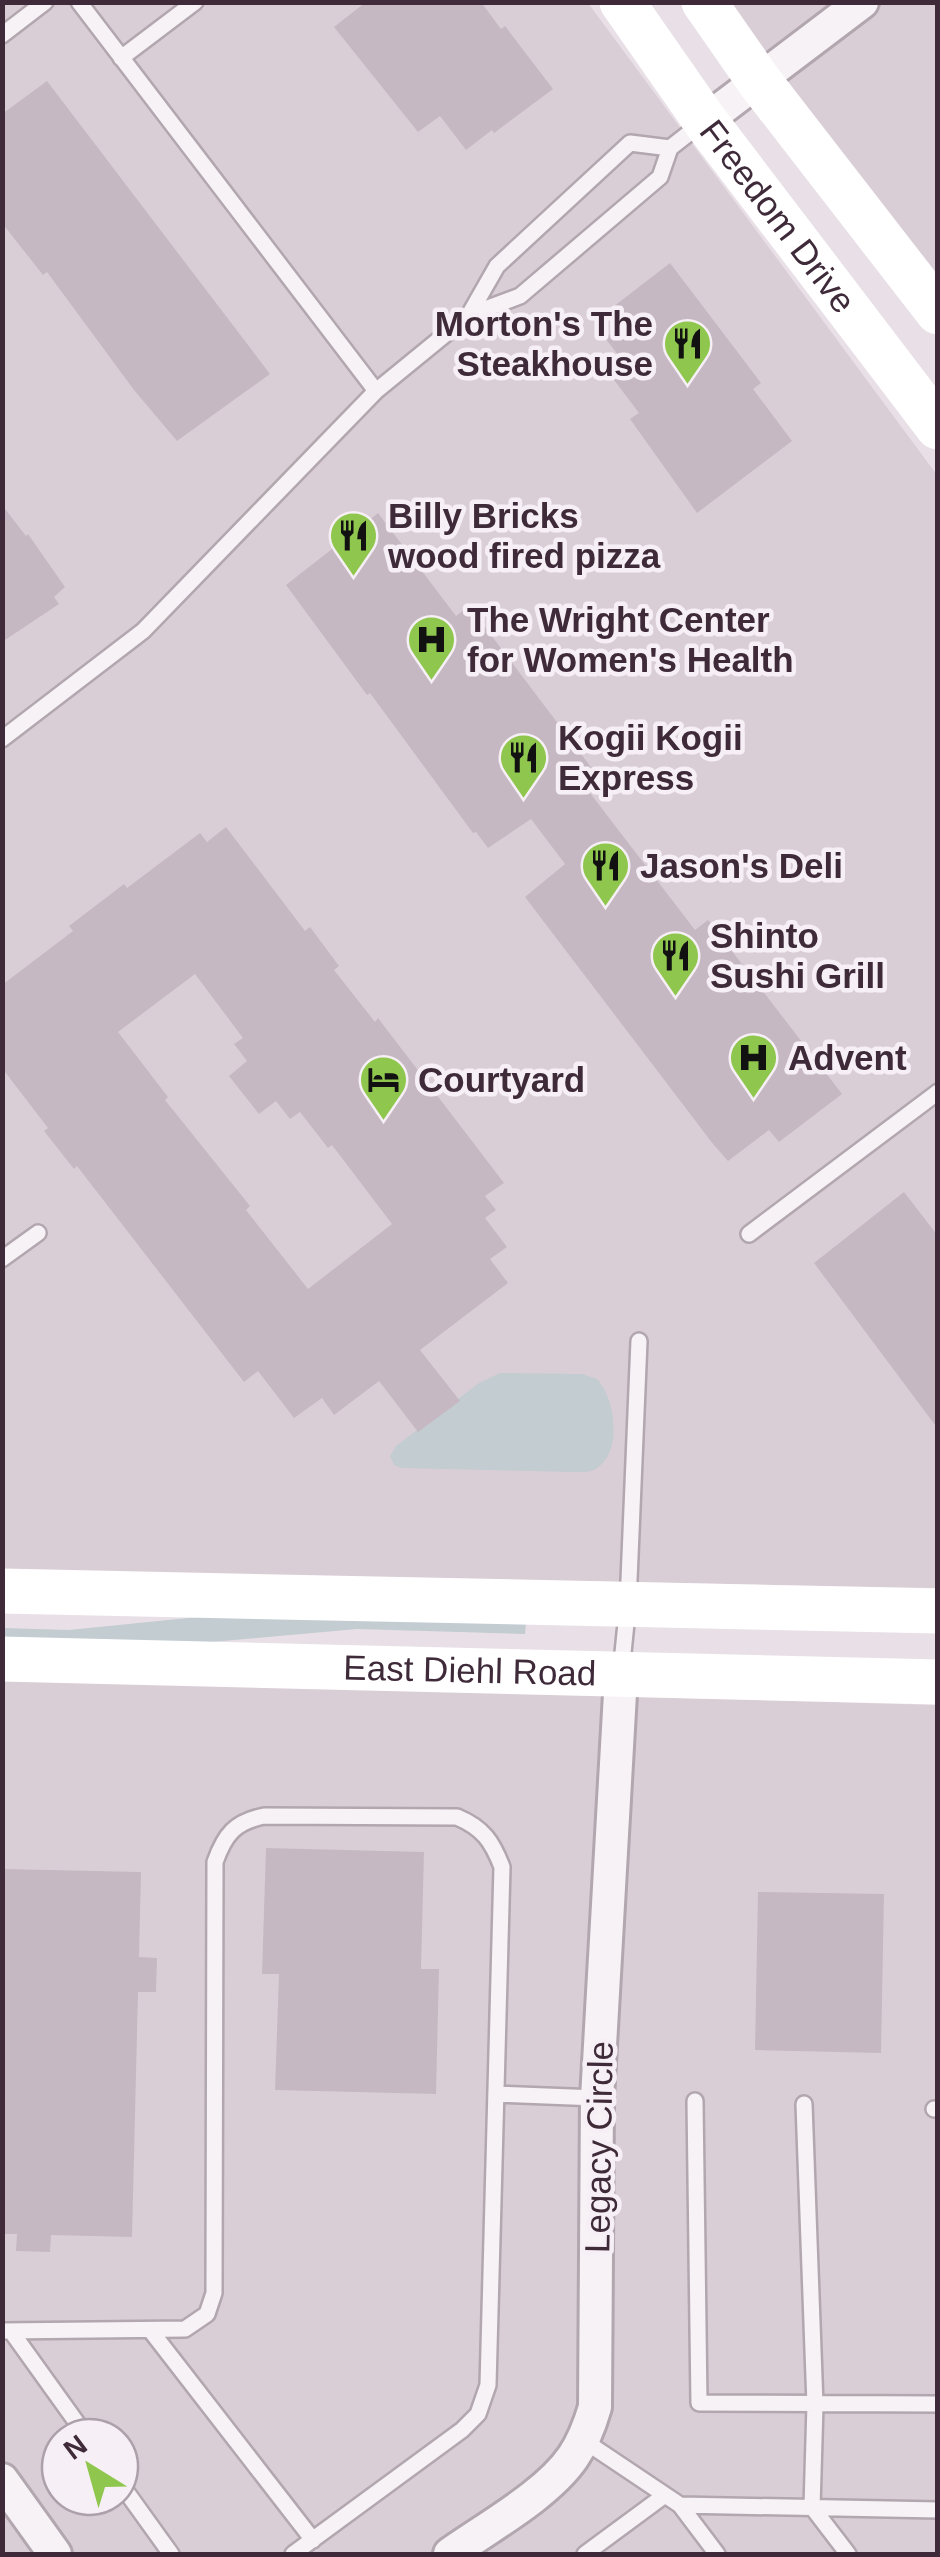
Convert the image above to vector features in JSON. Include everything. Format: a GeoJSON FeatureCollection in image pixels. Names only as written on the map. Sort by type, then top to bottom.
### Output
{"type":"FeatureCollection","features":[{"type":"Feature","properties":{"kind":"street","name":"Freedom Drive"},"geometry":{"type":"LineString","coordinates":[[622,2],[705,120],[938,426]]}},
{"type":"Feature","properties":{"kind":"street","name":"Freedom Drive"},"geometry":{"type":"LineString","coordinates":[[704,2],[759,81],[938,312]]}},
{"type":"Feature","properties":{"kind":"street"},"geometry":{"type":"LineString","coordinates":[[705,120],[862,2]]}},
{"type":"Feature","properties":{"kind":"street","name":"East Diehl Road"},"geometry":{"type":"LineString","coordinates":[[2,1591],[938,1611]]}},
{"type":"Feature","properties":{"kind":"street","name":"East Diehl Road"},"geometry":{"type":"LineString","coordinates":[[2,1659],[938,1682]]}},
{"type":"Feature","properties":{"kind":"street","name":"Legacy Circle"},"geometry":{"type":"LineString","coordinates":[[450,2554],[545,2486],[572,2460],[595,2406],[597,2098],[621,1676]]}},
{"type":"Feature","properties":{"kind":"street"},"geometry":{"type":"LineString","coordinates":[[2,2480],[55,2554]]}},
{"type":"Feature","properties":{"kind":"lane"},"geometry":{"type":"LineString","coordinates":[[2,35],[45,2]]}},
{"type":"Feature","properties":{"kind":"lane"},"geometry":{"type":"LineString","coordinates":[[79,2],[376,392]]}},
{"type":"Feature","properties":{"kind":"lane"},"geometry":{"type":"LineString","coordinates":[[122,58],[195,2]]}},
{"type":"Feature","properties":{"kind":"lane"},"geometry":{"type":"LineString","coordinates":[[469,314],[520,296],[660,178],[670,148],[705,120]]}},
{"type":"Feature","properties":{"kind":"lane"},"geometry":{"type":"LineString","coordinates":[[2,739],[143,631],[376,392],[469,314],[497,266],[630,143],[670,148]]}},
{"type":"Feature","properties":{"kind":"lane"},"geometry":{"type":"LineString","coordinates":[[749,1234],[938,1092]]}},
{"type":"Feature","properties":{"kind":"lane"},"geometry":{"type":"LineString","coordinates":[[2,1259],[38,1232]]}},
{"type":"Feature","properties":{"kind":"lane"},"geometry":{"type":"LineString","coordinates":[[621,1676],[628,1604],[638,1342]]}},
{"type":"Feature","properties":{"kind":"lane"},"geometry":{"type":"LineString","coordinates":[[7,2331],[186,2329],[207,2314],[214,2293],[215,1862],[224,1838],[241,1821],[264,1816],[457,1817],[474,1824],[491,1840],[502,1867],[488,2385],[478,2414],[293,2554]]}},
{"type":"Feature","properties":{"kind":"lane"},"geometry":{"type":"LineString","coordinates":[[496,2094],[597,2098]]}},
{"type":"Feature","properties":{"kind":"lane"},"geometry":{"type":"LineString","coordinates":[[695,2101],[699,2403],[938,2404]]}},
{"type":"Feature","properties":{"kind":"lane"},"geometry":{"type":"LineString","coordinates":[[804,2104],[814,2405],[812,2507],[848,2554]]}},
{"type":"Feature","properties":{"kind":"lane"},"geometry":{"type":"LineString","coordinates":[[7,2331],[72,2417]]}},
{"type":"Feature","properties":{"kind":"lane"},"geometry":{"type":"LineString","coordinates":[[151,2331],[313,2540]]}},
{"type":"Feature","properties":{"kind":"lane"},"geometry":{"type":"LineString","coordinates":[[583,2440],[680,2504],[717,2554]]}},
{"type":"Feature","properties":{"kind":"lane"},"geometry":{"type":"LineString","coordinates":[[584,2554],[665,2494]]}},
{"type":"Feature","properties":{"kind":"lane"},"geometry":{"type":"LineString","coordinates":[[680,2504],[938,2510]]}},
{"type":"Feature","properties":{"kind":"lane"},"geometry":{"type":"LineString","coordinates":[[140,2510],[172,2554]]}},
{"type":"Feature","properties":{"kind":"shaded area"},"geometry":{"type":"Polygon","coordinates":[[[3,3],[588,3],[937,475],[937,1588],[3,1570],[3,3]]]}},
{"type":"Feature","properties":{"kind":"shaded area"},"geometry":{"type":"Polygon","coordinates":[[[730,3],[937,3],[937,279],[844,157],[730,3]]]}},
{"type":"Feature","properties":{"kind":"shaded area"},"geometry":{"type":"Polygon","coordinates":[[[500,1373],[582,1374],[597,1379],[608,1398],[614,1424],[605,1460],[594,1470],[582,1472],[394,1465],[390,1456],[396,1446],[479,1383],[500,1373]]]}},
{"type":"Feature","properties":{"kind":"shaded area"},"geometry":{"type":"Polygon","coordinates":[[[228,1614],[526,1623],[525,1634],[357,1629],[190,1644],[3,1640],[3,1628],[69,1630],[228,1614]]]}},
{"type":"Feature","properties":{"kind":"shaded area"},"geometry":{"type":"Polygon","coordinates":[[[3,1680],[937,1705],[937,2554],[3,2554],[3,1680]]]}},
{"type":"Feature","properties":{"kind":"building"},"geometry":{"type":"Polygon","coordinates":[[[366,2],[481,2],[501,29],[505,26],[553,89],[466,150],[440,116],[418,132],[334,27],[366,2]]]}},
{"type":"Feature","properties":{"kind":"building"},"geometry":{"type":"Polygon","coordinates":[[[47,81],[270,374],[177,441],[47,272],[43,275],[2,223],[2,114],[47,81]]]}},
{"type":"Feature","properties":{"kind":"building","name":"Morton's The Steakhouse"},"geometry":{"type":"Polygon","coordinates":[[[670,263],[761,383],[753,389],[792,441],[697,513],[630,419],[639,413],[605,368],[619,356],[605,338],[625,323],[613,307],[670,263]]]}},
{"type":"Feature","properties":{"kind":"building"},"geometry":{"type":"Polygon","coordinates":[[[2,505],[65,587],[54,597],[59,604],[2,642],[2,505]]]}},
{"type":"Feature","properties":{"kind":"building"},"geometry":{"type":"Polygon","coordinates":[[[378,513],[456,616],[469,606],[603,783],[590,793],[695,930],[708,920],[842,1094],[779,1142],[769,1130],[728,1161],[525,897],[565,864],[531,819],[488,848],[286,585],[378,513]]]}},
{"type":"Feature","properties":{"kind":"building","name":"Courtyard"},"geometry":{"type":"Polygon","coordinates":[[[226,827],[305,931],[310,927],[339,966],[334,970],[375,1022],[378,1018],[504,1183],[485,1196],[496,1210],[485,1218],[507,1247],[490,1259],[508,1283],[420,1350],[460,1401],[418,1432],[379,1381],[334,1415],[322,1398],[294,1418],[258,1371],[244,1382],[77,1166],[74,1169],[44,1131],[48,1128],[2,1068],[2,985],[73,931],[69,926],[124,884],[127,888],[200,833],[207,842],[226,827]],[[195,974],[118,1032],[308,1289],[392,1224],[332,1145],[328,1148],[300,1112],[290,1119],[276,1101],[259,1114],[229,1076],[247,1061],[234,1044],[243,1038],[195,974]]]}},
{"type":"Feature","properties":{"kind":"building"},"geometry":{"type":"Polygon","coordinates":[[[904,1192],[938,1236],[938,1429],[814,1263],[904,1192]]]}},
{"type":"Feature","properties":{"kind":"building"},"geometry":{"type":"Polygon","coordinates":[[[266,1848],[424,1852],[421,1969],[439,1969],[436,2094],[275,2090],[279,1974],[262,1974],[266,1848]]]}},
{"type":"Feature","properties":{"kind":"building"},"geometry":{"type":"Polygon","coordinates":[[[2,1869],[141,1872],[139,1957],[157,1958],[156,1992],[138,1992],[132,2237],[51,2235],[50,2252],[16,2251],[17,2234],[2,2234],[2,1869]]]}},
{"type":"Feature","properties":{"kind":"building"},"geometry":{"type":"Polygon","coordinates":[[[758,1892],[884,1894],[881,2053],[755,2050],[758,1892]]]}},
{"type":"Feature","properties":{"kind":"place","name":"Morton's The Steakhouse"},"geometry":{"type":"Point","coordinates":[688,386]}},
{"type":"Feature","properties":{"kind":"place","name":"Billy Bricks wood fired pizza"},"geometry":{"type":"Point","coordinates":[353,578]}},
{"type":"Feature","properties":{"kind":"place","name":"The Wright Center for Women's Health"},"geometry":{"type":"Point","coordinates":[432,682]}},
{"type":"Feature","properties":{"kind":"place","name":"Kogii Kogii Express"},"geometry":{"type":"Point","coordinates":[523,800]}},
{"type":"Feature","properties":{"kind":"place","name":"Jason's Deli"},"geometry":{"type":"Point","coordinates":[605,908]}},
{"type":"Feature","properties":{"kind":"place","name":"Shinto Sushi Grill"},"geometry":{"type":"Point","coordinates":[675,998]}},
{"type":"Feature","properties":{"kind":"place","name":"Advent"},"geometry":{"type":"Point","coordinates":[753,1100]}},
{"type":"Feature","properties":{"kind":"place","name":"Courtyard"},"geometry":{"type":"Point","coordinates":[383,1122]}}]}
